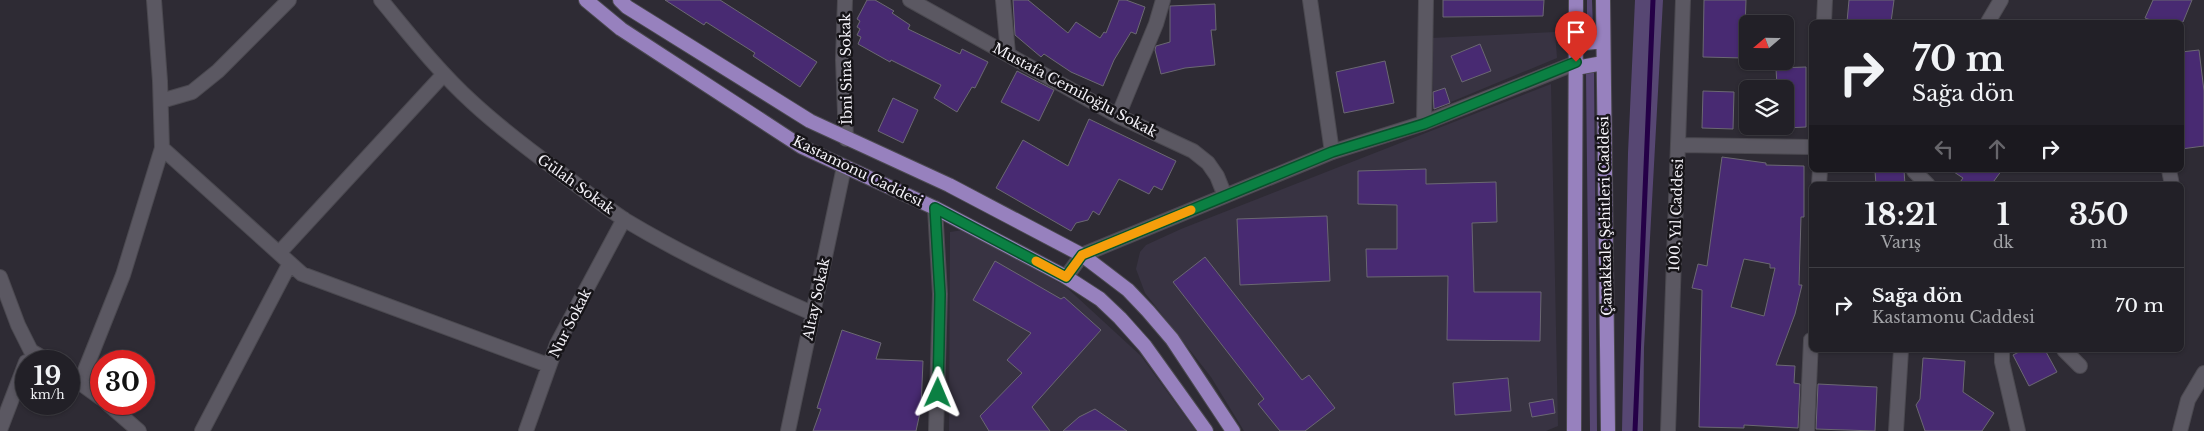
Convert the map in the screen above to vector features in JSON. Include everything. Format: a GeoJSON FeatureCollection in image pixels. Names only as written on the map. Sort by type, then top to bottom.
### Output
{"type":"FeatureCollection","features":[{"type":"Feature","properties":{"kind":"main road","name":"Kastamonu Caddesi"},"geometry":{"type":"LineString","coordinates":[[586,0],[621,29],[802,146],[935,208],[1066,277],[1100,298],[1145,346],[1206,431]]}},
{"type":"Feature","properties":{"kind":"main road","name":"Çanakkale Şehitleri Caddesi"},"geometry":{"type":"LineString","coordinates":[[1574,431],[1576,0]]}},
{"type":"Feature","properties":{"kind":"main road","name":"Çanakkale Şehitleri Caddesi"},"geometry":{"type":"LineString","coordinates":[[1603,0],[1608,431]]}},
{"type":"Feature","properties":{"kind":"main road","name":"Kastamonu Caddesi"},"geometry":{"type":"LineString","coordinates":[[625,2],[810,121],[950,185],[1082,255],[1128,290],[1148,311],[1172,339],[1233,431]]}},
{"type":"Feature","properties":{"kind":"main road"},"geometry":{"type":"LineString","coordinates":[[1576,44],[1603,41]]}},
{"type":"Feature","properties":{"kind":"main road"},"geometry":{"type":"LineString","coordinates":[[1576,65],[1603,63]]}},
{"type":"Feature","properties":{"kind":"street"},"geometry":{"type":"LineString","coordinates":[[80,366],[123,275],[162,148],[161,101],[154,0]]}},
{"type":"Feature","properties":{"kind":"street"},"geometry":{"type":"LineString","coordinates":[[161,101],[192,92],[205,82],[289,0]]}},
{"type":"Feature","properties":{"kind":"street","name":"Gülah Sokak"},"geometry":{"type":"LineString","coordinates":[[381,0],[444,74],[502,129],[624,219],[692,257],[752,287],[812,312]]}},
{"type":"Feature","properties":{"kind":"street","name":"İbni Sina Sokak"},"geometry":{"type":"LineString","coordinates":[[845,0],[843,60],[846,139]]}},
{"type":"Feature","properties":{"kind":"street","name":"Mustafa Cemiloğlu Sokak"},"geometry":{"type":"LineString","coordinates":[[910,0],[1118,116],[1193,151],[1208,163],[1217,176],[1225,196]]}},
{"type":"Feature","properties":{"kind":"street"},"geometry":{"type":"LineString","coordinates":[[1003,0],[1008,53]]}},
{"type":"Feature","properties":{"kind":"street"},"geometry":{"type":"LineString","coordinates":[[1118,116],[1156,24],[1163,0]]}},
{"type":"Feature","properties":{"kind":"street"},"geometry":{"type":"LineString","coordinates":[[1310,0],[1332,152]]}},
{"type":"Feature","properties":{"kind":"street"},"geometry":{"type":"LineString","coordinates":[[1424,124],[1426,0]]}},
{"type":"Feature","properties":{"kind":"street","name":"100. Yıl Caddesi"},"geometry":{"type":"LineString","coordinates":[[1668,431],[1683,0]]}},
{"type":"Feature","properties":{"kind":"street"},"geometry":{"type":"LineString","coordinates":[[1824,20],[1825,0]]}},
{"type":"Feature","properties":{"kind":"street"},"geometry":{"type":"LineString","coordinates":[[1989,20],[2001,0]]}},
{"type":"Feature","properties":{"kind":"street"},"geometry":{"type":"LineString","coordinates":[[1066,277],[1082,255],[1332,152],[1424,124],[1576,65]]}},
{"type":"Feature","properties":{"kind":"street"},"geometry":{"type":"LineString","coordinates":[[279,253],[444,74]]}},
{"type":"Feature","properties":{"kind":"street"},"geometry":{"type":"LineString","coordinates":[[1678,145],[1809,147]]}},
{"type":"Feature","properties":{"kind":"street"},"geometry":{"type":"LineString","coordinates":[[162,148],[302,274],[548,365]]}},
{"type":"Feature","properties":{"kind":"street","name":"Altay Sokak"},"geometry":{"type":"LineString","coordinates":[[788,431],[844,166]]}},
{"type":"Feature","properties":{"kind":"street"},"geometry":{"type":"LineString","coordinates":[[1913,175],[1924,182]]}},
{"type":"Feature","properties":{"kind":"street"},"geometry":{"type":"LineString","coordinates":[[935,208],[940,294],[936,431]]}},
{"type":"Feature","properties":{"kind":"street","name":"Nur Sokak"},"geometry":{"type":"LineString","coordinates":[[526,431],[557,344],[624,219]]}},
{"type":"Feature","properties":{"kind":"street"},"geometry":{"type":"LineString","coordinates":[[202,431],[290,263]]}},
{"type":"Feature","properties":{"kind":"street"},"geometry":{"type":"LineString","coordinates":[[0,277],[26,350]]}},
{"type":"Feature","properties":{"kind":"street"},"geometry":{"type":"LineString","coordinates":[[1807,431],[1810,352]]}},
{"type":"Feature","properties":{"kind":"street"},"geometry":{"type":"LineString","coordinates":[[1896,431],[1901,352]]}},
{"type":"Feature","properties":{"kind":"street"},"geometry":{"type":"LineString","coordinates":[[2002,352],[2002,362],[2018,431]]}},
{"type":"Feature","properties":{"kind":"street"},"geometry":{"type":"LineString","coordinates":[[2066,352],[2080,366]]}},
{"type":"Feature","properties":{"kind":"street"},"geometry":{"type":"LineString","coordinates":[[2180,431],[2188,400],[2204,373]]}},
{"type":"Feature","properties":{"kind":"street"},"geometry":{"type":"LineString","coordinates":[[0,430],[15,391]]}},
{"type":"Feature","properties":{"kind":"street"},"geometry":{"type":"LineString","coordinates":[[121,415],[139,431]]}},
{"type":"Feature","properties":{"kind":"shaded area"},"geometry":{"type":"Polygon","coordinates":[[[1587,0],[1592,0],[1593,30],[1591,31],[1587,29],[1587,0]]]}},
{"type":"Feature","properties":{"kind":"shaded area"},"geometry":{"type":"Polygon","coordinates":[[[1635,0],[1663,0],[1644,348],[1643,431],[1622,431],[1628,153],[1635,0]]]}},
{"type":"Feature","properties":{"kind":"shaded area"},"geometry":{"type":"Polygon","coordinates":[[[1555,32],[1557,58],[1434,109],[1431,38],[1555,32]]]}},
{"type":"Feature","properties":{"kind":"shaded area"},"geometry":{"type":"Polygon","coordinates":[[[1594,72],[1597,431],[1590,431],[1586,73],[1594,72]]]}},
{"type":"Feature","properties":{"kind":"shaded area"},"geometry":{"type":"Polygon","coordinates":[[[1551,84],[1558,426],[1546,431],[1244,431],[1211,377],[1145,293],[1136,269],[1140,252],[1146,245],[1181,229],[1551,84]]]}},
{"type":"Feature","properties":{"kind":"shaded area"},"geometry":{"type":"Polygon","coordinates":[[[963,230],[1065,286],[1141,356],[1196,431],[949,431],[950,232],[963,230]]]}},
{"type":"Feature","properties":{"kind":"building"},"geometry":{"type":"Polygon","coordinates":[[[665,0],[720,0],[817,62],[800,87],[753,56],[755,53],[706,22],[704,25],[665,0]]]}},
{"type":"Feature","properties":{"kind":"building"},"geometry":{"type":"Polygon","coordinates":[[[867,0],[875,0],[894,11],[892,13],[910,25],[908,29],[960,54],[962,49],[988,62],[975,88],[972,87],[957,112],[934,98],[941,85],[891,60],[890,62],[858,44],[861,37],[857,35],[860,29],[857,27],[860,21],[857,19],[867,0]]]}},
{"type":"Feature","properties":{"kind":"building"},"geometry":{"type":"Polygon","coordinates":[[[1013,0],[1028,0],[1068,33],[1076,22],[1100,38],[1104,32],[1106,33],[1119,0],[1126,0],[1145,7],[1136,34],[1131,32],[1114,60],[1103,86],[1071,72],[1044,54],[1041,57],[1015,35],[1013,0]]]}},
{"type":"Feature","properties":{"kind":"building"},"geometry":{"type":"Polygon","coordinates":[[[1443,0],[1544,0],[1543,16],[1443,17],[1443,0]]]}},
{"type":"Feature","properties":{"kind":"building"},"geometry":{"type":"Polygon","coordinates":[[[1704,0],[1746,0],[1745,15],[1739,15],[1739,58],[1703,57],[1704,0]]]}},
{"type":"Feature","properties":{"kind":"building"},"geometry":{"type":"Polygon","coordinates":[[[1849,0],[1894,0],[1891,20],[1847,20],[1849,0]]]}},
{"type":"Feature","properties":{"kind":"building"},"geometry":{"type":"Polygon","coordinates":[[[2153,0],[2192,0],[2184,20],[2150,20],[2145,18],[2153,0]]]}},
{"type":"Feature","properties":{"kind":"building"},"geometry":{"type":"Polygon","coordinates":[[[1215,4],[1216,30],[1211,30],[1215,65],[1185,68],[1161,74],[1155,50],[1156,46],[1170,42],[1170,6],[1215,4]]]}},
{"type":"Feature","properties":{"kind":"building"},"geometry":{"type":"Polygon","coordinates":[[[1480,44],[1491,71],[1462,82],[1451,56],[1480,44]]]}},
{"type":"Feature","properties":{"kind":"building"},"geometry":{"type":"Polygon","coordinates":[[[2199,50],[2204,91],[2204,146],[2184,149],[2184,52],[2199,50]]]}},
{"type":"Feature","properties":{"kind":"building"},"geometry":{"type":"Polygon","coordinates":[[[1385,61],[1394,103],[1344,113],[1336,72],[1385,61]]]}},
{"type":"Feature","properties":{"kind":"building"},"geometry":{"type":"Polygon","coordinates":[[[1794,67],[1806,67],[1806,127],[1794,128],[1794,80],[1777,80],[1776,70],[1794,70],[1794,67]]]}},
{"type":"Feature","properties":{"kind":"building"},"geometry":{"type":"Polygon","coordinates":[[[1017,71],[1054,90],[1039,121],[1001,102],[1017,71]]]}},
{"type":"Feature","properties":{"kind":"building"},"geometry":{"type":"Polygon","coordinates":[[[1445,88],[1450,103],[1434,109],[1433,92],[1445,88]]]}},
{"type":"Feature","properties":{"kind":"building"},"geometry":{"type":"Polygon","coordinates":[[[1703,91],[1734,92],[1733,129],[1702,128],[1703,91]]]}},
{"type":"Feature","properties":{"kind":"building"},"geometry":{"type":"Polygon","coordinates":[[[893,98],[918,110],[903,143],[878,131],[893,98]]]}},
{"type":"Feature","properties":{"kind":"building"},"geometry":{"type":"Polygon","coordinates":[[[1089,119],[1176,161],[1162,190],[1154,186],[1149,194],[1119,179],[1099,215],[1093,211],[1088,220],[1076,223],[1071,231],[996,188],[1023,140],[1068,166],[1089,119]]]}},
{"type":"Feature","properties":{"kind":"building"},"geometry":{"type":"Polygon","coordinates":[[[1722,157],[1766,163],[1766,165],[1804,166],[1804,217],[1801,217],[1799,285],[1802,285],[1795,314],[1776,365],[1795,366],[1794,383],[1800,384],[1798,428],[1744,425],[1744,428],[1699,427],[1702,290],[1692,288],[1698,264],[1707,266],[1722,157]],[[1744,259],[1731,307],[1764,316],[1775,268],[1770,268],[1770,264],[1744,259]]]}},
{"type":"Feature","properties":{"kind":"building"},"geometry":{"type":"Polygon","coordinates":[[[1426,169],[1426,184],[1496,182],[1497,222],[1472,223],[1474,292],[1541,292],[1540,341],[1447,340],[1448,276],[1367,277],[1366,249],[1397,249],[1397,205],[1358,204],[1358,171],[1426,169]]]}},
{"type":"Feature","properties":{"kind":"building"},"geometry":{"type":"Polygon","coordinates":[[[1875,172],[1904,172],[1905,182],[1876,182],[1875,172]]]}},
{"type":"Feature","properties":{"kind":"building"},"geometry":{"type":"Polygon","coordinates":[[[1954,172],[2001,172],[1993,182],[1960,182],[1963,178],[1954,172]]]}},
{"type":"Feature","properties":{"kind":"building"},"geometry":{"type":"Polygon","coordinates":[[[1327,216],[1330,281],[1240,285],[1237,219],[1327,216]]]}},
{"type":"Feature","properties":{"kind":"building"},"geometry":{"type":"Polygon","coordinates":[[[1205,257],[1302,380],[1309,375],[1335,408],[1305,431],[1280,431],[1258,404],[1264,399],[1173,282],[1205,257]]]}},
{"type":"Feature","properties":{"kind":"building"},"geometry":{"type":"Polygon","coordinates":[[[995,261],[1061,299],[1064,297],[1101,330],[1032,407],[1050,431],[989,431],[980,416],[1022,373],[1007,360],[1031,333],[973,300],[995,261]]]}},
{"type":"Feature","properties":{"kind":"building"},"geometry":{"type":"Polygon","coordinates":[[[842,330],[881,343],[876,359],[923,361],[921,408],[916,431],[813,431],[821,409],[817,408],[842,330]]]}},
{"type":"Feature","properties":{"kind":"building"},"geometry":{"type":"Polygon","coordinates":[[[2019,352],[2046,352],[2057,372],[2029,386],[2013,355],[2019,352]]]}},
{"type":"Feature","properties":{"kind":"building"},"geometry":{"type":"Polygon","coordinates":[[[1923,358],[1965,361],[1963,392],[1994,413],[1982,431],[1925,431],[1916,405],[1920,399],[1923,358]]]}},
{"type":"Feature","properties":{"kind":"building"},"geometry":{"type":"Polygon","coordinates":[[[1508,378],[1511,411],[1455,415],[1453,383],[1508,378]]]}},
{"type":"Feature","properties":{"kind":"building"},"geometry":{"type":"Polygon","coordinates":[[[1818,384],[1877,387],[1875,431],[1816,429],[1818,384]]]}},
{"type":"Feature","properties":{"kind":"building"},"geometry":{"type":"Polygon","coordinates":[[[1553,399],[1555,413],[1532,417],[1529,403],[1553,399]]]}},
{"type":"Feature","properties":{"kind":"building"},"geometry":{"type":"Polygon","coordinates":[[[1095,409],[1127,431],[1063,431],[1079,417],[1095,409]]]}},
{"type":"Feature","properties":{"kind":"waterway"},"geometry":{"type":"LineString","coordinates":[[1635,431],[1653,0]]}},
{"type":"Feature","properties":{"kind":"slow traffic"},"geometry":{"type":"LineString","coordinates":[[1036,261],[1066,277],[1082,255],[1191,210]]}},
{"type":"Feature","properties":{"kind":"route"},"geometry":{"type":"LineString","coordinates":[[938,393],[940,294],[935,208],[1066,277],[1082,255],[1332,152],[1424,124],[1576,62]]}}]}
